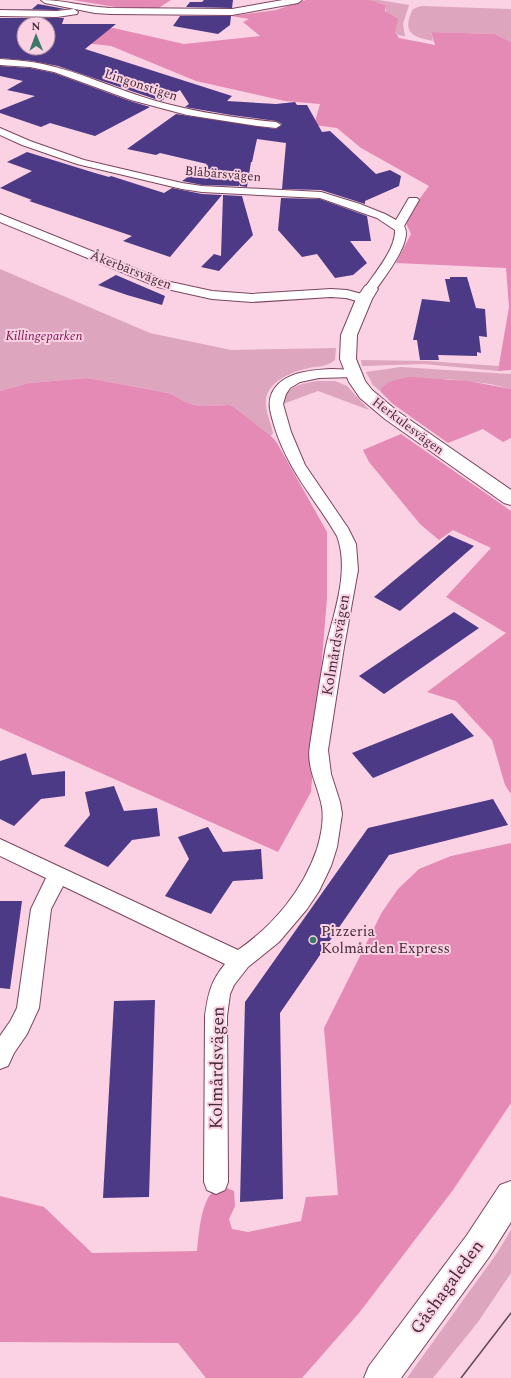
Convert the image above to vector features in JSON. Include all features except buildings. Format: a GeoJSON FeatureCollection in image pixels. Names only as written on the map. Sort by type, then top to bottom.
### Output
{"type":"FeatureCollection","features":[{"type":"Feature","properties":{"kind":"street"},"geometry":{"type":"LineString","coordinates":[[45,0],[84,8],[119,12],[216,13],[248,10],[298,0]]}},
{"type":"Feature","properties":{"kind":"street"},"geometry":{"type":"LineString","coordinates":[[0,13],[66,14],[84,8]]}},
{"type":"Feature","properties":{"kind":"street","name":"Lingonstigen"},"geometry":{"type":"LineString","coordinates":[[0,62],[31,65],[67,74],[134,98],[188,113],[236,122],[276,125]]}},
{"type":"Feature","properties":{"kind":"street","name":"Blåbärsvägen"},"geometry":{"type":"LineString","coordinates":[[0,131],[26,144],[81,162],[182,186],[202,189],[321,195],[356,206],[380,216],[398,227]]}},
{"type":"Feature","properties":{"kind":"street","name":"Herkulesvägen"},"geometry":{"type":"LineString","coordinates":[[413,200],[398,227],[401,230],[401,235],[395,250],[384,270],[367,294],[349,335],[348,359],[353,372],[366,394],[391,415],[511,499]]}},
{"type":"Feature","properties":{"kind":"street","name":"Åkerbärsvägen"},"geometry":{"type":"LineString","coordinates":[[0,218],[162,284],[212,295],[252,298],[331,293],[367,294]]}},
{"type":"Feature","properties":{"kind":"street","name":"Kolmårdsvägen"},"geometry":{"type":"LineString","coordinates":[[216,1182],[216,1016],[219,994],[226,979],[240,961],[271,938],[293,912],[324,860],[329,842],[332,812],[327,789],[321,775],[318,761],[335,647],[350,570],[348,544],[335,519],[306,479],[288,447],[276,405],[277,396],[286,384],[310,374],[353,372]]}},
{"type":"Feature","properties":{"kind":"street"},"geometry":{"type":"LineString","coordinates":[[0,847],[240,961]]}},
{"type":"Feature","properties":{"kind":"street"},"geometry":{"type":"LineString","coordinates":[[0,1059],[5,1047],[28,1008],[41,909],[58,875]]}},
{"type":"Feature","properties":{"kind":"street","name":"Gåshagaleden"},"geometry":{"type":"LineString","coordinates":[[381,1378],[478,1246],[511,1195]]}},
{"type":"Feature","properties":{"kind":"green space"},"geometry":{"type":"Polygon","coordinates":[[[370,0],[409,5],[403,24],[405,36],[398,35],[390,24],[387,16],[386,5],[370,0]]]}},
{"type":"Feature","properties":{"kind":"green space"},"geometry":{"type":"Polygon","coordinates":[[[421,6],[511,9],[511,42],[495,34],[431,32],[433,41],[414,35],[408,28],[408,23],[413,9],[421,6]]]}},
{"type":"Feature","properties":{"kind":"green space","name":"Killingeparken"},"geometry":{"type":"Polygon","coordinates":[[[0,269],[150,333],[231,350],[336,348],[335,360],[326,365],[294,372],[273,385],[266,398],[266,406],[273,433],[271,436],[234,407],[229,405],[195,405],[168,393],[87,378],[29,383],[0,391],[0,269]]]}},
{"type":"Feature","properties":{"kind":"green space"},"geometry":{"type":"Polygon","coordinates":[[[361,360],[426,361],[499,366],[498,371],[424,364],[362,366],[361,360]]]}},
{"type":"Feature","properties":{"kind":"green space"},"geometry":{"type":"Polygon","coordinates":[[[401,367],[511,374],[511,389],[490,384],[448,379],[381,389],[381,392],[373,385],[366,372],[401,367]]]}},
{"type":"Feature","properties":{"kind":"green space"},"geometry":{"type":"Polygon","coordinates":[[[317,381],[335,381],[347,386],[369,410],[318,391],[283,404],[284,398],[290,390],[300,385],[317,381]]]}},
{"type":"Feature","properties":{"kind":"green space"},"geometry":{"type":"Polygon","coordinates":[[[511,1230],[511,1273],[478,1322],[433,1378],[407,1378],[497,1253],[511,1230]]]}},
{"type":"Feature","properties":{"kind":"shaded area"},"geometry":{"type":"Polygon","coordinates":[[[73,0],[171,0],[157,9],[121,8],[73,0]]]}},
{"type":"Feature","properties":{"kind":"shaded area"},"geometry":{"type":"Polygon","coordinates":[[[306,0],[370,0],[386,5],[385,11],[398,19],[395,32],[399,38],[435,45],[431,32],[495,34],[511,42],[511,370],[498,371],[509,307],[506,268],[396,263],[411,234],[406,223],[415,205],[429,186],[361,148],[337,128],[314,125],[320,104],[285,101],[196,81],[111,46],[56,40],[56,38],[113,28],[184,44],[260,36],[243,22],[249,19],[231,16],[276,10],[306,0]]]}},
{"type":"Feature","properties":{"kind":"shaded area"},"geometry":{"type":"Polygon","coordinates":[[[410,377],[468,381],[511,389],[511,438],[503,442],[483,429],[448,443],[393,404],[381,392],[381,389],[384,386],[391,382],[410,377]]]}},
{"type":"Feature","properties":{"kind":"shaded area"},"geometry":{"type":"Polygon","coordinates":[[[87,378],[168,393],[195,405],[229,405],[234,407],[271,436],[277,443],[327,532],[327,598],[311,792],[278,852],[0,728],[0,391],[29,383],[87,378]]]}},
{"type":"Feature","properties":{"kind":"shaded area"},"geometry":{"type":"Polygon","coordinates":[[[401,434],[511,511],[511,794],[505,785],[492,740],[456,701],[427,692],[506,633],[446,597],[491,548],[453,530],[439,540],[420,524],[369,462],[363,450],[401,434]]]}},
{"type":"Feature","properties":{"kind":"shaded area"},"geometry":{"type":"Polygon","coordinates":[[[511,843],[511,1103],[453,1190],[359,1313],[302,1378],[206,1378],[178,1343],[0,1342],[0,1196],[44,1207],[92,1253],[197,1251],[200,1223],[206,1202],[211,1194],[217,1189],[226,1188],[234,1191],[235,1206],[229,1219],[232,1229],[248,1232],[301,1221],[306,1197],[338,1195],[324,1028],[382,912],[398,889],[419,869],[451,856],[511,843]]]}},
{"type":"Feature","properties":{"kind":"tram line"},"geometry":{"type":"LineString","coordinates":[[461,1378],[511,1313]]}},
{"type":"Feature","properties":{"kind":"place","name":"Pizzeria Kolmården Express"},"geometry":{"type":"Point","coordinates":[313,940]}}]}
